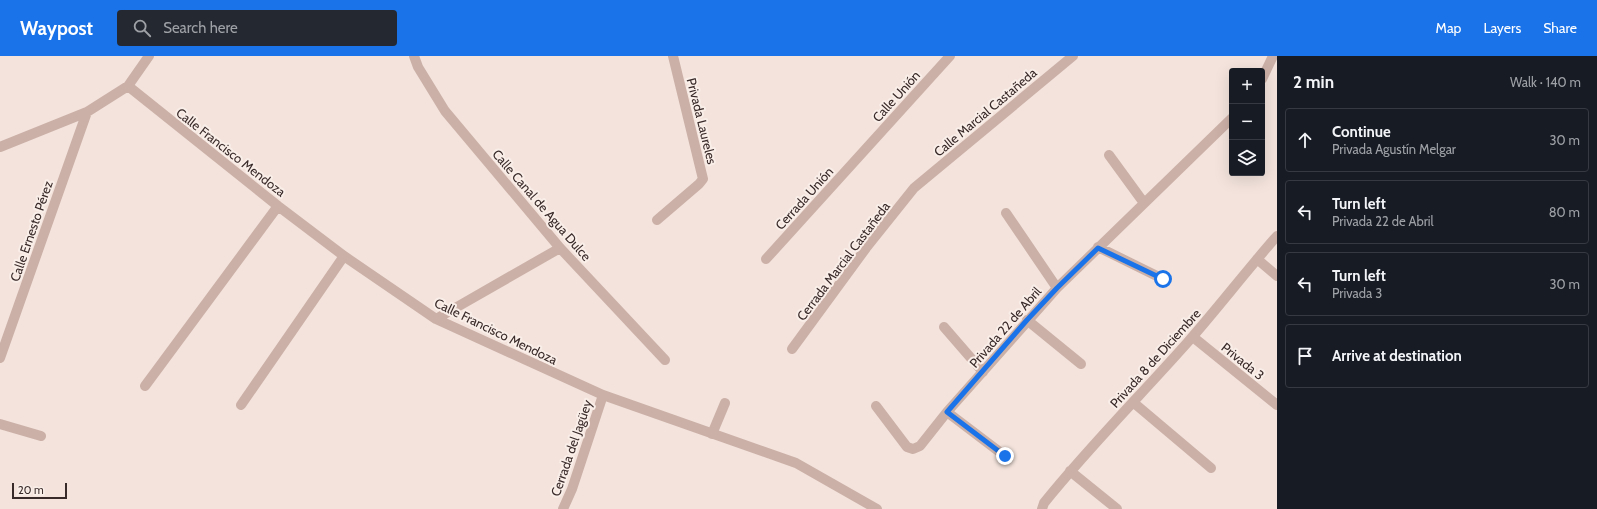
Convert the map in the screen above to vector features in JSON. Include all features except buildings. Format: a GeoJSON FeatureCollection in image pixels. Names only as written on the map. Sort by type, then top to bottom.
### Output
{"type":"FeatureCollection","features":[{"type":"Feature","properties":{"kind":"street"},"geometry":{"type":"LineString","coordinates":[[0,147],[87,112],[128,86],[149,56]]}},
{"type":"Feature","properties":{"kind":"street","name":"Calle Canal de Agua Dulce"},"geometry":{"type":"LineString","coordinates":[[414,56],[418,68],[445,111],[560,248],[665,360]]}},
{"type":"Feature","properties":{"kind":"street","name":"Privada Laureles"},"geometry":{"type":"LineString","coordinates":[[658,220],[700,184],[703,179],[672,56]]}},
{"type":"Feature","properties":{"kind":"street","name":"Calle Unión"},"geometry":{"type":"LineString","coordinates":[[861,154],[950,56]]}},
{"type":"Feature","properties":{"kind":"street","name":"Calle Marcial Castañeda"},"geometry":{"type":"LineString","coordinates":[[914,188],[1073,56]]}},
{"type":"Feature","properties":{"kind":"street"},"geometry":{"type":"LineString","coordinates":[[1265,73],[1273,56]]}},
{"type":"Feature","properties":{"kind":"street","name":"Calle Francisco Mendoza"},"geometry":{"type":"LineString","coordinates":[[128,86],[278,206],[344,256],[436,319],[603,395],[796,463],[877,509]]}},
{"type":"Feature","properties":{"kind":"street","name":"Calle Ernesto Pérez"},"geometry":{"type":"LineString","coordinates":[[0,358],[87,112]]}},
{"type":"Feature","properties":{"kind":"street","name":"Privada 22 de Abril"},"geometry":{"type":"LineString","coordinates":[[876,406],[907,447],[913,449],[920,446],[947,412],[1027,320],[1057,288],[1229,121]]}},
{"type":"Feature","properties":{"kind":"street","name":"Cerrada Unión"},"geometry":{"type":"LineString","coordinates":[[766,259],[861,154]]}},
{"type":"Feature","properties":{"kind":"street"},"geometry":{"type":"LineString","coordinates":[[1109,155],[1144,203]]}},
{"type":"Feature","properties":{"kind":"street","name":"Cerrada Marcial Castañeda"},"geometry":{"type":"LineString","coordinates":[[792,349],[866,248],[914,188]]}},
{"type":"Feature","properties":{"kind":"street"},"geometry":{"type":"LineString","coordinates":[[145,386],[278,206]]}},
{"type":"Feature","properties":{"kind":"street"},"geometry":{"type":"LineString","coordinates":[[1006,213],[1057,288]]}},
{"type":"Feature","properties":{"kind":"street","name":"Privada 8 de Diciembre"},"geometry":{"type":"LineString","coordinates":[[1042,509],[1044,503],[1070,471],[1193,337],[1277,236]]}},
{"type":"Feature","properties":{"kind":"street"},"geometry":{"type":"LineString","coordinates":[[436,319],[560,248]]}},
{"type":"Feature","properties":{"kind":"street"},"geometry":{"type":"LineString","coordinates":[[1098,248],[1163,279]]}},
{"type":"Feature","properties":{"kind":"street"},"geometry":{"type":"LineString","coordinates":[[241,405],[344,256]]}},
{"type":"Feature","properties":{"kind":"street"},"geometry":{"type":"LineString","coordinates":[[1257,259],[1277,276]]}},
{"type":"Feature","properties":{"kind":"street"},"geometry":{"type":"LineString","coordinates":[[1027,320],[1081,364]]}},
{"type":"Feature","properties":{"kind":"street"},"geometry":{"type":"LineString","coordinates":[[944,327],[982,372]]}},
{"type":"Feature","properties":{"kind":"street","name":"Privada 3"},"geometry":{"type":"LineString","coordinates":[[1193,337],[1277,405]]}},
{"type":"Feature","properties":{"kind":"street","name":"Cerrada del Jagüey"},"geometry":{"type":"LineString","coordinates":[[563,509],[572,489],[603,395]]}},
{"type":"Feature","properties":{"kind":"street"},"geometry":{"type":"LineString","coordinates":[[712,434],[724,403]]}},
{"type":"Feature","properties":{"kind":"street"},"geometry":{"type":"LineString","coordinates":[[1134,403],[1211,468]]}},
{"type":"Feature","properties":{"kind":"street"},"geometry":{"type":"LineString","coordinates":[[947,412],[1005,456]]}},
{"type":"Feature","properties":{"kind":"street"},"geometry":{"type":"LineString","coordinates":[[0,424],[41,436]]}},
{"type":"Feature","properties":{"kind":"street"},"geometry":{"type":"LineString","coordinates":[[1070,471],[1117,509]]}},
{"type":"Feature","properties":{"kind":"route"},"geometry":{"type":"LineString","coordinates":[[1005,456],[947,412],[1027,320],[1098,248],[1163,279]]}}]}
